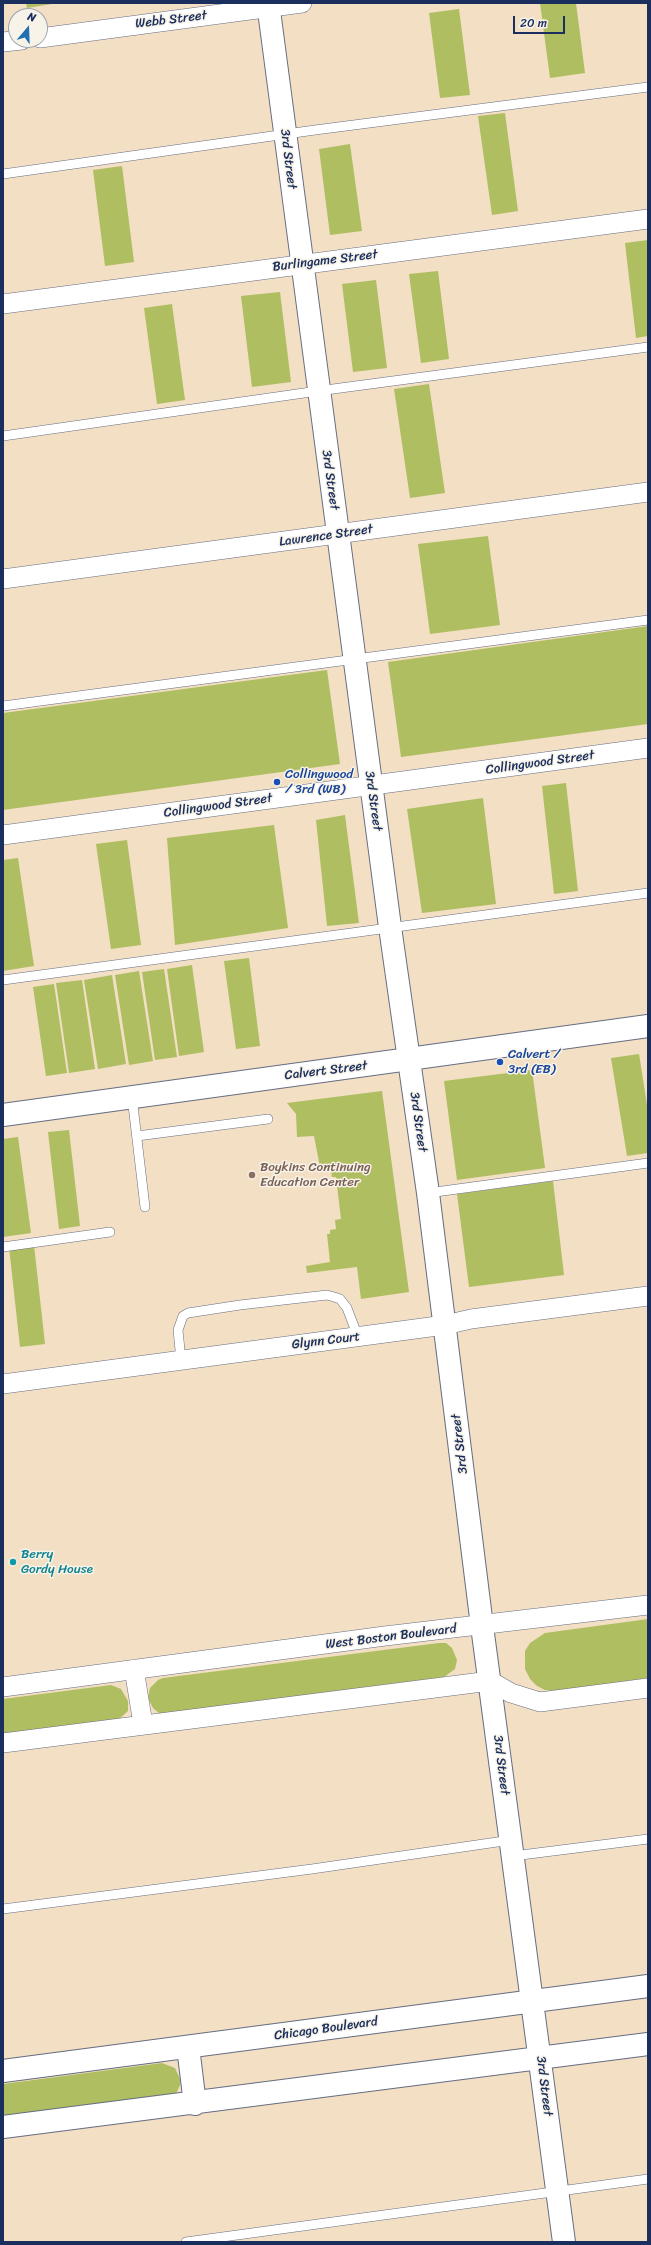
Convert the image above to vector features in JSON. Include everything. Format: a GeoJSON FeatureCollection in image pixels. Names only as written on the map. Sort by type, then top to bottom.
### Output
{"type":"FeatureCollection","features":[{"type":"Feature","properties":{"kind":"street","name":"Webb Street"},"geometry":{"type":"LineString","coordinates":[[48,37],[269,5],[302,3]]}},
{"type":"Feature","properties":{"kind":"street","name":"3rd Street"},"geometry":{"type":"LineString","coordinates":[[269,5],[301,264],[390,927],[428,1193],[482,1626],[564,2242]]}},
{"type":"Feature","properties":{"kind":"street","name":"Burlingame Street"},"geometry":{"type":"LineString","coordinates":[[3,304],[648,219]]}},
{"type":"Feature","properties":{"kind":"street","name":"Lawrence Street"},"geometry":{"type":"LineString","coordinates":[[3,579],[648,492]]}},
{"type":"Feature","properties":{"kind":"street","name":"Collingwood Street"},"geometry":{"type":"LineString","coordinates":[[3,835],[648,748]]}},
{"type":"Feature","properties":{"kind":"street","name":"Calvert Street"},"geometry":{"type":"LineString","coordinates":[[3,1114],[410,1060],[648,1026]]}},
{"type":"Feature","properties":{"kind":"street","name":"Glynn Court"},"geometry":{"type":"LineString","coordinates":[[3,1384],[445,1326],[472,1319],[648,1296]]}},
{"type":"Feature","properties":{"kind":"street","name":"West Boston Boulevard"},"geometry":{"type":"LineString","coordinates":[[3,1687],[385,1636],[648,1606]]}},
{"type":"Feature","properties":{"kind":"street"},"geometry":{"type":"LineString","coordinates":[[134,1669],[143,1724]]}},
{"type":"Feature","properties":{"kind":"street"},"geometry":{"type":"LineString","coordinates":[[3,1743],[490,1681],[516,1695],[540,1702],[648,1688]]}},
{"type":"Feature","properties":{"kind":"street","name":"Chicago Boulevard"},"geometry":{"type":"LineString","coordinates":[[3,2071],[648,1986]]}},
{"type":"Feature","properties":{"kind":"street"},"geometry":{"type":"LineString","coordinates":[[3,2127],[196,2104],[648,2044]]}},
{"type":"Feature","properties":{"kind":"street"},"geometry":{"type":"LineString","coordinates":[[188,2047],[196,2104]]}},
{"type":"Feature","properties":{"kind":"lane"},"geometry":{"type":"LineString","coordinates":[[3,174],[284,134],[648,88]]}},
{"type":"Feature","properties":{"kind":"lane"},"geometry":{"type":"LineString","coordinates":[[3,436],[318,390],[648,347]]}},
{"type":"Feature","properties":{"kind":"lane"},"geometry":{"type":"LineString","coordinates":[[3,706],[648,620]]}},
{"type":"Feature","properties":{"kind":"lane"},"geometry":{"type":"LineString","coordinates":[[3,980],[648,893]]}},
{"type":"Feature","properties":{"kind":"lane"},"geometry":{"type":"LineString","coordinates":[[132,1096],[145,1207]]}},
{"type":"Feature","properties":{"kind":"lane"},"geometry":{"type":"LineString","coordinates":[[137,1136],[268,1119]]}},
{"type":"Feature","properties":{"kind":"lane"},"geometry":{"type":"LineString","coordinates":[[428,1193],[648,1163]]}},
{"type":"Feature","properties":{"kind":"lane"},"geometry":{"type":"LineString","coordinates":[[3,1247],[110,1232]]}},
{"type":"Feature","properties":{"kind":"lane"},"geometry":{"type":"LineString","coordinates":[[180,1360],[178,1330],[183,1316],[188,1313],[240,1305],[327,1295],[340,1299],[347,1308],[358,1337]]}},
{"type":"Feature","properties":{"kind":"lane"},"geometry":{"type":"LineString","coordinates":[[3,1909],[312,1869],[512,1848],[648,1839]]}},
{"type":"Feature","properties":{"kind":"lane"},"geometry":{"type":"LineString","coordinates":[[186,2242],[648,2179]]}},
{"type":"Feature","properties":{"kind":"green space"},"geometry":{"type":"Polygon","coordinates":[[[26,3],[58,3],[27,8],[26,3]]]}},
{"type":"Feature","properties":{"kind":"green space"},"geometry":{"type":"Polygon","coordinates":[[[540,3],[576,3],[585,73],[550,78],[540,3]]]}},
{"type":"Feature","properties":{"kind":"green space"},"geometry":{"type":"Polygon","coordinates":[[[459,9],[470,95],[440,98],[429,13],[459,9]]]}},
{"type":"Feature","properties":{"kind":"green space"},"geometry":{"type":"Polygon","coordinates":[[[505,113],[518,211],[492,215],[478,116],[505,113]]]}},
{"type":"Feature","properties":{"kind":"green space"},"geometry":{"type":"Polygon","coordinates":[[[350,144],[362,231],[330,235],[319,149],[350,144]]]}},
{"type":"Feature","properties":{"kind":"green space"},"geometry":{"type":"Polygon","coordinates":[[[122,166],[134,262],[105,266],[93,170],[122,166]]]}},
{"type":"Feature","properties":{"kind":"green space"},"geometry":{"type":"Polygon","coordinates":[[[648,240],[648,336],[636,338],[625,243],[648,240]]]}},
{"type":"Feature","properties":{"kind":"green space"},"geometry":{"type":"Polygon","coordinates":[[[438,271],[449,359],[421,363],[409,274],[438,271]]]}},
{"type":"Feature","properties":{"kind":"green space"},"geometry":{"type":"Polygon","coordinates":[[[376,280],[387,368],[353,372],[342,284],[376,280]]]}},
{"type":"Feature","properties":{"kind":"green space"},"geometry":{"type":"Polygon","coordinates":[[[280,292],[291,382],[252,387],[241,296],[280,292]]]}},
{"type":"Feature","properties":{"kind":"green space"},"geometry":{"type":"Polygon","coordinates":[[[172,304],[185,400],[157,404],[144,308],[172,304]]]}},
{"type":"Feature","properties":{"kind":"green space"},"geometry":{"type":"Polygon","coordinates":[[[429,384],[445,493],[410,498],[394,389],[429,384]]]}},
{"type":"Feature","properties":{"kind":"green space"},"geometry":{"type":"Polygon","coordinates":[[[488,536],[500,625],[430,634],[418,544],[488,536]]]}},
{"type":"Feature","properties":{"kind":"green space"},"geometry":{"type":"Polygon","coordinates":[[[648,626],[648,724],[401,757],[388,662],[648,626]]]}},
{"type":"Feature","properties":{"kind":"green space"},"geometry":{"type":"Polygon","coordinates":[[[327,670],[340,764],[3,810],[3,713],[327,670]]]}},
{"type":"Feature","properties":{"kind":"green space"},"geometry":{"type":"Polygon","coordinates":[[[566,783],[578,891],[554,894],[542,786],[566,783]]]}},
{"type":"Feature","properties":{"kind":"green space"},"geometry":{"type":"Polygon","coordinates":[[[483,798],[496,904],[422,913],[407,809],[483,798]]]}},
{"type":"Feature","properties":{"kind":"green space"},"geometry":{"type":"Polygon","coordinates":[[[345,815],[359,923],[327,926],[316,820],[345,815]]]}},
{"type":"Feature","properties":{"kind":"green space"},"geometry":{"type":"Polygon","coordinates":[[[274,825],[288,928],[175,945],[167,838],[274,825]]]}},
{"type":"Feature","properties":{"kind":"green space"},"geometry":{"type":"Polygon","coordinates":[[[127,840],[141,945],[111,949],[96,844],[127,840]]]}},
{"type":"Feature","properties":{"kind":"green space"},"geometry":{"type":"Polygon","coordinates":[[[18,858],[34,966],[3,971],[3,860],[18,858]]]}},
{"type":"Feature","properties":{"kind":"green space"},"geometry":{"type":"Polygon","coordinates":[[[249,958],[260,1046],[236,1049],[224,961],[249,958]]]}},
{"type":"Feature","properties":{"kind":"green space"},"geometry":{"type":"Polygon","coordinates":[[[192,965],[204,1052],[179,1056],[167,969],[192,965]]]}},
{"type":"Feature","properties":{"kind":"green space"},"geometry":{"type":"Polygon","coordinates":[[[164,969],[177,1057],[155,1060],[142,972],[164,969]]]}},
{"type":"Feature","properties":{"kind":"green space"},"geometry":{"type":"Polygon","coordinates":[[[139,971],[153,1061],[129,1065],[115,975],[139,971]]]}},
{"type":"Feature","properties":{"kind":"green space"},"geometry":{"type":"Polygon","coordinates":[[[112,975],[126,1064],[98,1069],[84,980],[112,975]]]}},
{"type":"Feature","properties":{"kind":"green space"},"geometry":{"type":"Polygon","coordinates":[[[82,980],[95,1069],[69,1073],[56,983],[82,980]]]}},
{"type":"Feature","properties":{"kind":"green space"},"geometry":{"type":"Polygon","coordinates":[[[54,984],[67,1073],[46,1076],[33,987],[54,984]]]}},
{"type":"Feature","properties":{"kind":"green space"},"geometry":{"type":"Polygon","coordinates":[[[639,1054],[648,1111],[648,1153],[627,1156],[611,1058],[639,1054]]]}},
{"type":"Feature","properties":{"kind":"green space"},"geometry":{"type":"Polygon","coordinates":[[[532,1070],[545,1168],[457,1180],[444,1081],[532,1070]]]}},
{"type":"Feature","properties":{"kind":"green space"},"geometry":{"type":"Polygon","coordinates":[[[382,1091],[409,1292],[361,1299],[357,1267],[307,1273],[306,1266],[330,1262],[327,1234],[330,1234],[330,1230],[336,1229],[335,1220],[341,1219],[336,1177],[332,1177],[331,1170],[324,1171],[323,1167],[320,1167],[314,1136],[297,1137],[296,1114],[287,1103],[382,1091]]]}},
{"type":"Feature","properties":{"kind":"green space"},"geometry":{"type":"Polygon","coordinates":[[[69,1130],[80,1226],[59,1229],[48,1132],[69,1130]]]}},
{"type":"Feature","properties":{"kind":"green space"},"geometry":{"type":"Polygon","coordinates":[[[18,1137],[31,1233],[3,1237],[3,1139],[18,1137]]]}},
{"type":"Feature","properties":{"kind":"green space"},"geometry":{"type":"Polygon","coordinates":[[[553,1181],[564,1275],[469,1287],[457,1194],[553,1181]]]}},
{"type":"Feature","properties":{"kind":"green space"},"geometry":{"type":"Polygon","coordinates":[[[34,1245],[45,1344],[20,1347],[9,1247],[34,1245]]]}},
{"type":"Feature","properties":{"kind":"green space"},"geometry":{"type":"Polygon","coordinates":[[[648,1619],[648,1678],[554,1691],[545,1690],[537,1686],[530,1679],[525,1669],[525,1651],[530,1643],[545,1633],[648,1619]]]}},
{"type":"Feature","properties":{"kind":"green space"},"geometry":{"type":"Polygon","coordinates":[[[446,1643],[452,1648],[457,1660],[455,1669],[444,1677],[160,1714],[153,1708],[148,1698],[150,1688],[158,1680],[163,1678],[446,1643]]]}},
{"type":"Feature","properties":{"kind":"green space"},"geometry":{"type":"Polygon","coordinates":[[[111,1685],[121,1689],[128,1701],[128,1711],[118,1720],[3,1736],[3,1699],[111,1685]]]}},
{"type":"Feature","properties":{"kind":"green space"},"geometry":{"type":"Polygon","coordinates":[[[162,2063],[175,2068],[180,2079],[180,2085],[175,2096],[3,2121],[3,2084],[162,2063]]]}},
{"type":"Feature","properties":{"kind":"place","name":"Collingwood / 3rd (WB)"},"geometry":{"type":"Point","coordinates":[277,782]}},
{"type":"Feature","properties":{"kind":"place","name":"Calvert / 3rd (EB)"},"geometry":{"type":"Point","coordinates":[500,1062]}},
{"type":"Feature","properties":{"kind":"place","name":"Boykins Continuing Education Center"},"geometry":{"type":"Point","coordinates":[252,1175]}},
{"type":"Feature","properties":{"kind":"place","name":"Berry Gordy House"},"geometry":{"type":"Point","coordinates":[13,1562]}}]}
